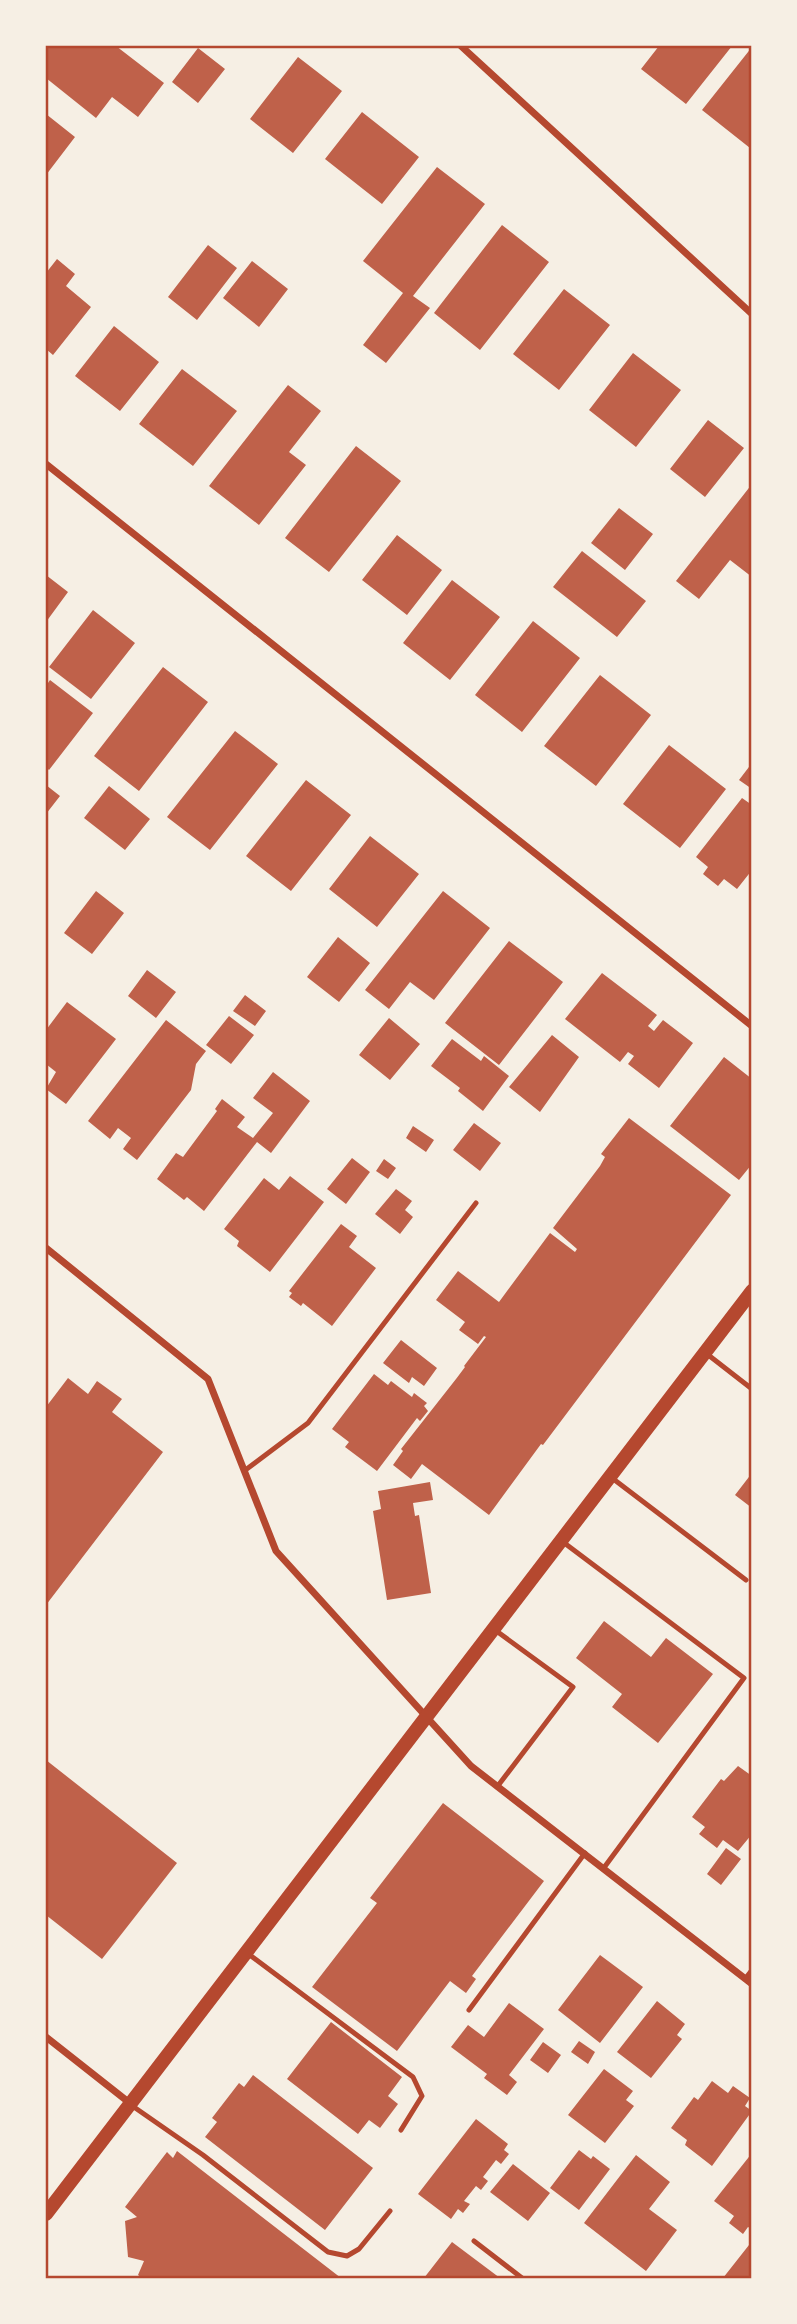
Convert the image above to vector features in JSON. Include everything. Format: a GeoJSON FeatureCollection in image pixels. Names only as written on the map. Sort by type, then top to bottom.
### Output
{"type":"FeatureCollection","features":[{"type":"Feature","properties":{"kind":"main road"},"geometry":{"type":"LineString","coordinates":[[46,2214],[751,1291]]}},
{"type":"Feature","properties":{"kind":"street"},"geometry":{"type":"LineString","coordinates":[[461,46],[751,314]]}},
{"type":"Feature","properties":{"kind":"street"},"geometry":{"type":"LineString","coordinates":[[46,464],[751,1026]]}},
{"type":"Feature","properties":{"kind":"street"},"geometry":{"type":"LineString","coordinates":[[46,1248],[208,1379],[276,1551],[471,1766],[748,1982]]}},
{"type":"Feature","properties":{"kind":"street"},"geometry":{"type":"LineString","coordinates":[[46,2036],[131,2105]]}},
{"type":"Feature","properties":{"kind":"lane"},"geometry":{"type":"LineString","coordinates":[[244,1471],[308,1423],[476,1203]]}},
{"type":"Feature","properties":{"kind":"lane"},"geometry":{"type":"LineString","coordinates":[[704,1353],[751,1389]]}},
{"type":"Feature","properties":{"kind":"lane"},"geometry":{"type":"LineString","coordinates":[[609,1476],[746,1580]]}},
{"type":"Feature","properties":{"kind":"lane"},"geometry":{"type":"LineString","coordinates":[[560,1540],[744,1678],[603,1868]]}},
{"type":"Feature","properties":{"kind":"lane"},"geometry":{"type":"LineString","coordinates":[[493,1628],[573,1687],[497,1787]]}},
{"type":"Feature","properties":{"kind":"lane"},"geometry":{"type":"LineString","coordinates":[[469,2010],[585,1853]]}},
{"type":"Feature","properties":{"kind":"lane"},"geometry":{"type":"LineString","coordinates":[[247,1952],[413,2077],[422,2096],[401,2130]]}},
{"type":"Feature","properties":{"kind":"lane"},"geometry":{"type":"LineString","coordinates":[[748,1982],[751,1970]]}},
{"type":"Feature","properties":{"kind":"lane"},"geometry":{"type":"LineString","coordinates":[[131,2105],[203,2155],[328,2252],[347,2256],[359,2249],[390,2211]]}},
{"type":"Feature","properties":{"kind":"lane"},"geometry":{"type":"LineString","coordinates":[[474,2241],[522,2278]]}},
{"type":"Feature","properties":{"kind":"building"},"geometry":{"type":"Polygon","coordinates":[[[46,46],[116,46],[164,83],[138,117],[112,97],[96,118],[46,78],[46,46]]]}},
{"type":"Feature","properties":{"kind":"building"},"geometry":{"type":"Polygon","coordinates":[[[659,46],[732,46],[686,104],[641,69],[659,46]]]}},
{"type":"Feature","properties":{"kind":"building"},"geometry":{"type":"Polygon","coordinates":[[[752,47],[752,146],[750,148],[702,110],[752,47]]]}},
{"type":"Feature","properties":{"kind":"building"},"geometry":{"type":"Polygon","coordinates":[[[198,48],[225,69],[198,103],[172,82],[198,48]]]}},
{"type":"Feature","properties":{"kind":"building"},"geometry":{"type":"Polygon","coordinates":[[[298,57],[342,91],[293,153],[250,119],[298,57]]]}},
{"type":"Feature","properties":{"kind":"building"},"geometry":{"type":"Polygon","coordinates":[[[362,112],[419,157],[382,204],[325,159],[362,112]]]}},
{"type":"Feature","properties":{"kind":"building"},"geometry":{"type":"Polygon","coordinates":[[[46,114],[75,137],[46,175],[46,114]]]}},
{"type":"Feature","properties":{"kind":"building"},"geometry":{"type":"Polygon","coordinates":[[[437,167],[485,204],[413,296],[430,308],[386,363],[363,345],[403,293],[363,261],[437,167]]]}},
{"type":"Feature","properties":{"kind":"building"},"geometry":{"type":"Polygon","coordinates":[[[502,225],[549,262],[480,350],[434,313],[502,225]]]}},
{"type":"Feature","properties":{"kind":"building"},"geometry":{"type":"Polygon","coordinates":[[[208,245],[237,268],[197,320],[168,297],[208,245]]]}},
{"type":"Feature","properties":{"kind":"building"},"geometry":{"type":"Polygon","coordinates":[[[57,259],[75,274],[66,286],[91,307],[53,355],[46,349],[46,273],[57,259]]]}},
{"type":"Feature","properties":{"kind":"building"},"geometry":{"type":"Polygon","coordinates":[[[252,261],[288,289],[259,327],[223,298],[252,261]]]}},
{"type":"Feature","properties":{"kind":"building"},"geometry":{"type":"Polygon","coordinates":[[[564,289],[610,325],[559,390],[513,354],[564,289]]]}},
{"type":"Feature","properties":{"kind":"building"},"geometry":{"type":"Polygon","coordinates":[[[114,326],[159,362],[120,411],[75,376],[114,326]]]}},
{"type":"Feature","properties":{"kind":"building"},"geometry":{"type":"Polygon","coordinates":[[[633,353],[681,390],[636,447],[589,410],[633,353]]]}},
{"type":"Feature","properties":{"kind":"building"},"geometry":{"type":"Polygon","coordinates":[[[182,369],[237,411],[193,466],[139,424],[182,369]]]}},
{"type":"Feature","properties":{"kind":"building"},"geometry":{"type":"Polygon","coordinates":[[[288,385],[321,411],[289,452],[306,465],[259,525],[209,486],[288,385]]]}},
{"type":"Feature","properties":{"kind":"building"},"geometry":{"type":"Polygon","coordinates":[[[708,420],[744,448],[705,497],[670,469],[708,420]]]}},
{"type":"Feature","properties":{"kind":"building"},"geometry":{"type":"Polygon","coordinates":[[[356,446],[401,481],[329,572],[285,538],[356,446]]]}},
{"type":"Feature","properties":{"kind":"building"},"geometry":{"type":"Polygon","coordinates":[[[752,484],[752,577],[730,560],[699,599],[676,581],[752,484]]]}},
{"type":"Feature","properties":{"kind":"building"},"geometry":{"type":"Polygon","coordinates":[[[619,508],[653,534],[625,570],[591,543],[619,508]]]}},
{"type":"Feature","properties":{"kind":"building"},"geometry":{"type":"Polygon","coordinates":[[[397,535],[442,570],[407,615],[362,580],[397,535]]]}},
{"type":"Feature","properties":{"kind":"building"},"geometry":{"type":"Polygon","coordinates":[[[582,551],[646,601],[617,637],[553,587],[582,551]]]}},
{"type":"Feature","properties":{"kind":"building"},"geometry":{"type":"Polygon","coordinates":[[[46,575],[68,592],[46,622],[46,575]]]}},
{"type":"Feature","properties":{"kind":"building"},"geometry":{"type":"Polygon","coordinates":[[[452,580],[500,617],[450,680],[403,643],[452,580]]]}},
{"type":"Feature","properties":{"kind":"building"},"geometry":{"type":"Polygon","coordinates":[[[93,610],[135,643],[91,699],[49,667],[93,610]]]}},
{"type":"Feature","properties":{"kind":"building"},"geometry":{"type":"Polygon","coordinates":[[[533,621],[580,658],[522,732],[475,695],[533,621]]]}},
{"type":"Feature","properties":{"kind":"building"},"geometry":{"type":"Polygon","coordinates":[[[163,667],[208,702],[139,791],[94,756],[163,667]]]}},
{"type":"Feature","properties":{"kind":"building"},"geometry":{"type":"Polygon","coordinates":[[[600,675],[651,715],[596,786],[544,746],[600,675]]]}},
{"type":"Feature","properties":{"kind":"building"},"geometry":{"type":"Polygon","coordinates":[[[50,680],[93,713],[49,770],[46,767],[46,686],[50,680]]]}},
{"type":"Feature","properties":{"kind":"building"},"geometry":{"type":"Polygon","coordinates":[[[235,731],[278,764],[210,850],[167,817],[235,731]]]}},
{"type":"Feature","properties":{"kind":"building"},"geometry":{"type":"Polygon","coordinates":[[[669,745],[726,789],[680,848],[623,804],[669,745]]]}},
{"type":"Feature","properties":{"kind":"building"},"geometry":{"type":"Polygon","coordinates":[[[752,763],[752,789],[739,780],[752,763]]]}},
{"type":"Feature","properties":{"kind":"building"},"geometry":{"type":"Polygon","coordinates":[[[306,780],[351,815],[291,891],[246,856],[306,780]]]}},
{"type":"Feature","properties":{"kind":"building"},"geometry":{"type":"Polygon","coordinates":[[[46,785],[60,796],[46,814],[46,785]]]}},
{"type":"Feature","properties":{"kind":"building"},"geometry":{"type":"Polygon","coordinates":[[[109,786],[150,819],[125,850],[84,818],[109,786]]]}},
{"type":"Feature","properties":{"kind":"building"},"geometry":{"type":"Polygon","coordinates":[[[742,798],[752,805],[752,870],[737,889],[724,879],[718,886],[703,874],[708,867],[696,857],[742,798]]]}},
{"type":"Feature","properties":{"kind":"building"},"geometry":{"type":"Polygon","coordinates":[[[370,836],[419,874],[377,927],[329,889],[370,836]]]}},
{"type":"Feature","properties":{"kind":"building"},"geometry":{"type":"Polygon","coordinates":[[[96,891],[124,913],[92,954],[64,933],[96,891]]]}},
{"type":"Feature","properties":{"kind":"building"},"geometry":{"type":"Polygon","coordinates":[[[443,891],[490,928],[434,1000],[410,982],[389,1009],[365,990],[443,891]]]}},
{"type":"Feature","properties":{"kind":"building"},"geometry":{"type":"Polygon","coordinates":[[[338,937],[370,963],[339,1002],[307,977],[338,937]]]}},
{"type":"Feature","properties":{"kind":"building"},"geometry":{"type":"Polygon","coordinates":[[[509,941],[563,982],[499,1065],[445,1023],[509,941]]]}},
{"type":"Feature","properties":{"kind":"building"},"geometry":{"type":"Polygon","coordinates":[[[147,970],[176,992],[156,1018],[128,996],[147,970]]]}},
{"type":"Feature","properties":{"kind":"building"},"geometry":{"type":"Polygon","coordinates":[[[602,973],[657,1015],[648,1026],[654,1031],[663,1020],[693,1043],[659,1088],[628,1064],[634,1056],[628,1052],[620,1062],[565,1019],[602,973]]]}},
{"type":"Feature","properties":{"kind":"building"},"geometry":{"type":"Polygon","coordinates":[[[245,995],[266,1011],[255,1026],[233,1011],[245,995]]]}},
{"type":"Feature","properties":{"kind":"building"},"geometry":{"type":"Polygon","coordinates":[[[67,1002],[116,1039],[66,1104],[46,1089],[56,1072],[46,1064],[46,1030],[67,1002]]]}},
{"type":"Feature","properties":{"kind":"building"},"geometry":{"type":"Polygon","coordinates":[[[229,1016],[254,1035],[231,1064],[206,1045],[229,1016]]]}},
{"type":"Feature","properties":{"kind":"building"},"geometry":{"type":"Polygon","coordinates":[[[389,1018],[420,1044],[390,1080],[359,1055],[389,1018]]]}},
{"type":"Feature","properties":{"kind":"building"},"geometry":{"type":"Polygon","coordinates":[[[166,1020],[206,1051],[196,1064],[191,1090],[137,1160],[123,1149],[131,1138],[118,1128],[110,1139],[88,1121],[166,1020]]]}},
{"type":"Feature","properties":{"kind":"building"},"geometry":{"type":"Polygon","coordinates":[[[552,1035],[579,1057],[540,1112],[509,1087],[552,1035]]]}},
{"type":"Feature","properties":{"kind":"building"},"geometry":{"type":"Polygon","coordinates":[[[452,1039],[481,1061],[484,1056],[509,1076],[483,1111],[458,1091],[460,1088],[431,1066],[452,1039]]]}},
{"type":"Feature","properties":{"kind":"building"},"geometry":{"type":"Polygon","coordinates":[[[724,1057],[752,1079],[752,1164],[739,1180],[670,1126],[724,1057]]]}},
{"type":"Feature","properties":{"kind":"building"},"geometry":{"type":"Polygon","coordinates":[[[273,1072],[310,1101],[271,1153],[257,1142],[204,1211],[187,1197],[184,1200],[157,1179],[176,1153],[183,1157],[217,1111],[215,1109],[222,1099],[245,1117],[237,1127],[253,1138],[273,1113],[253,1098],[273,1072]]]}},
{"type":"Feature","properties":{"kind":"building"},"geometry":{"type":"Polygon","coordinates":[[[629,1118],[731,1195],[489,1515],[422,1464],[411,1479],[393,1465],[403,1451],[401,1449],[486,1337],[478,1344],[459,1330],[465,1322],[436,1300],[458,1271],[499,1302],[550,1233],[575,1252],[577,1249],[553,1228],[600,1166],[605,1157],[601,1154],[629,1118]]]}},
{"type":"Feature","properties":{"kind":"building"},"geometry":{"type":"Polygon","coordinates":[[[474,1123],[501,1143],[480,1171],[453,1150],[474,1123]]]}},
{"type":"Feature","properties":{"kind":"building"},"geometry":{"type":"Polygon","coordinates":[[[413,1126],[434,1140],[426,1152],[406,1138],[413,1126]]]}},
{"type":"Feature","properties":{"kind":"building"},"geometry":{"type":"Polygon","coordinates":[[[352,1158],[370,1172],[346,1204],[327,1189],[352,1158]]]}},
{"type":"Feature","properties":{"kind":"building"},"geometry":{"type":"Polygon","coordinates":[[[384,1159],[396,1168],[388,1179],[376,1171],[384,1159]]]}},
{"type":"Feature","properties":{"kind":"building"},"geometry":{"type":"Polygon","coordinates":[[[290,1176],[324,1202],[270,1272],[237,1246],[239,1241],[224,1229],[264,1178],[279,1190],[290,1176]]]}},
{"type":"Feature","properties":{"kind":"building"},"geometry":{"type":"Polygon","coordinates":[[[396,1189],[412,1201],[405,1210],[413,1217],[400,1234],[375,1214],[396,1189]]]}},
{"type":"Feature","properties":{"kind":"building"},"geometry":{"type":"Polygon","coordinates":[[[341,1224],[357,1236],[349,1247],[376,1268],[332,1326],[303,1303],[301,1306],[289,1297],[292,1293],[289,1291],[341,1224]]]}},
{"type":"Feature","properties":{"kind":"building"},"geometry":{"type":"Polygon","coordinates":[[[401,1340],[437,1368],[424,1386],[412,1377],[409,1383],[383,1363],[401,1340]]]}},
{"type":"Feature","properties":{"kind":"building"},"geometry":{"type":"Polygon","coordinates":[[[374,1374],[388,1385],[391,1381],[412,1397],[414,1393],[427,1403],[424,1406],[428,1411],[420,1421],[417,1418],[377,1471],[345,1447],[349,1442],[332,1429],[374,1374]]]}},
{"type":"Feature","properties":{"kind":"building"},"geometry":{"type":"Polygon","coordinates":[[[68,1378],[88,1394],[97,1381],[122,1399],[112,1412],[163,1452],[46,1605],[46,1407],[68,1378]]]}},
{"type":"Feature","properties":{"kind":"building"},"geometry":{"type":"Polygon","coordinates":[[[752,1473],[752,1508],[735,1495],[752,1473]]]}},
{"type":"Feature","properties":{"kind":"building"},"geometry":{"type":"Polygon","coordinates":[[[430,1482],[433,1500],[413,1503],[415,1516],[419,1515],[431,1593],[387,1600],[373,1511],[381,1509],[378,1491],[430,1482]]]}},
{"type":"Feature","properties":{"kind":"building"},"geometry":{"type":"Polygon","coordinates":[[[604,1621],[651,1657],[666,1638],[713,1674],[658,1743],[612,1707],[622,1694],[576,1658],[604,1621]]]}},
{"type":"Feature","properties":{"kind":"building"},"geometry":{"type":"Polygon","coordinates":[[[46,1760],[177,1863],[102,1959],[46,1915],[46,1760]]]}},
{"type":"Feature","properties":{"kind":"building"},"geometry":{"type":"Polygon","coordinates":[[[738,1766],[752,1776],[752,1834],[738,1851],[723,1840],[717,1848],[699,1834],[705,1827],[692,1817],[721,1779],[724,1781],[738,1766]]]}},
{"type":"Feature","properties":{"kind":"building"},"geometry":{"type":"Polygon","coordinates":[[[443,1803],[544,1881],[472,1976],[476,1979],[466,1993],[450,1981],[397,2051],[312,1987],[377,1903],[370,1898],[443,1803]]]}},
{"type":"Feature","properties":{"kind":"building"},"geometry":{"type":"Polygon","coordinates":[[[726,1848],[741,1859],[721,1885],[707,1874],[726,1848]]]}},
{"type":"Feature","properties":{"kind":"building"},"geometry":{"type":"Polygon","coordinates":[[[600,1955],[643,1987],[600,2043],[558,2010],[600,1955]]]}},
{"type":"Feature","properties":{"kind":"building"},"geometry":{"type":"Polygon","coordinates":[[[657,2001],[685,2024],[677,2035],[682,2039],[651,2078],[617,2052],[657,2001]]]}},
{"type":"Feature","properties":{"kind":"building"},"geometry":{"type":"Polygon","coordinates":[[[509,2003],[544,2029],[509,2075],[517,2082],[507,2095],[484,2078],[487,2074],[451,2047],[468,2025],[484,2037],[509,2003]]]}},
{"type":"Feature","properties":{"kind":"building"},"geometry":{"type":"Polygon","coordinates":[[[331,2022],[402,2077],[388,2096],[398,2104],[380,2128],[369,2120],[358,2134],[287,2079],[331,2022]]]}},
{"type":"Feature","properties":{"kind":"building"},"geometry":{"type":"Polygon","coordinates":[[[579,2041],[595,2052],[588,2064],[571,2052],[579,2041]]]}},
{"type":"Feature","properties":{"kind":"building"},"geometry":{"type":"Polygon","coordinates":[[[543,2042],[561,2055],[548,2073],[530,2060],[543,2042]]]}},
{"type":"Feature","properties":{"kind":"building"},"geometry":{"type":"Polygon","coordinates":[[[604,2069],[633,2091],[626,2100],[634,2106],[605,2143],[568,2115],[604,2069]]]}},
{"type":"Feature","properties":{"kind":"building"},"geometry":{"type":"Polygon","coordinates":[[[253,2075],[373,2168],[325,2230],[205,2137],[217,2122],[212,2118],[239,2083],[244,2087],[253,2075]]]}},
{"type":"Feature","properties":{"kind":"building"},"geometry":{"type":"Polygon","coordinates":[[[712,2081],[728,2093],[733,2086],[750,2098],[745,2106],[752,2111],[712,2166],[685,2145],[687,2140],[671,2128],[694,2097],[698,2100],[712,2081]]]}},
{"type":"Feature","properties":{"kind":"building"},"geometry":{"type":"Polygon","coordinates":[[[476,2119],[508,2144],[504,2150],[509,2154],[501,2164],[496,2160],[483,2177],[488,2181],[481,2190],[476,2186],[464,2201],[470,2204],[463,2213],[458,2209],[451,2219],[418,2194],[476,2119]]]}},
{"type":"Feature","properties":{"kind":"building"},"geometry":{"type":"Polygon","coordinates":[[[579,2150],[591,2159],[593,2156],[610,2169],[579,2210],[550,2188],[579,2150]]]}},
{"type":"Feature","properties":{"kind":"building"},"geometry":{"type":"Polygon","coordinates":[[[177,2151],[341,2278],[142,2278],[138,2275],[144,2261],[128,2257],[125,2221],[137,2217],[125,2207],[167,2152],[173,2158],[177,2151]]]}},
{"type":"Feature","properties":{"kind":"building"},"geometry":{"type":"Polygon","coordinates":[[[752,2153],[752,2229],[748,2227],[743,2234],[729,2223],[734,2216],[714,2201],[752,2153]]]}},
{"type":"Feature","properties":{"kind":"building"},"geometry":{"type":"Polygon","coordinates":[[[636,2155],[670,2182],[649,2209],[677,2230],[646,2271],[584,2223],[636,2155]]]}},
{"type":"Feature","properties":{"kind":"building"},"geometry":{"type":"Polygon","coordinates":[[[513,2164],[550,2193],[528,2221],[490,2192],[513,2164]]]}},
{"type":"Feature","properties":{"kind":"building"},"geometry":{"type":"Polygon","coordinates":[[[452,2242],[500,2278],[424,2278],[452,2242]]]}},
{"type":"Feature","properties":{"kind":"building"},"geometry":{"type":"Polygon","coordinates":[[[749,2245],[752,2247],[752,2278],[723,2278],[749,2245]]]}}]}
